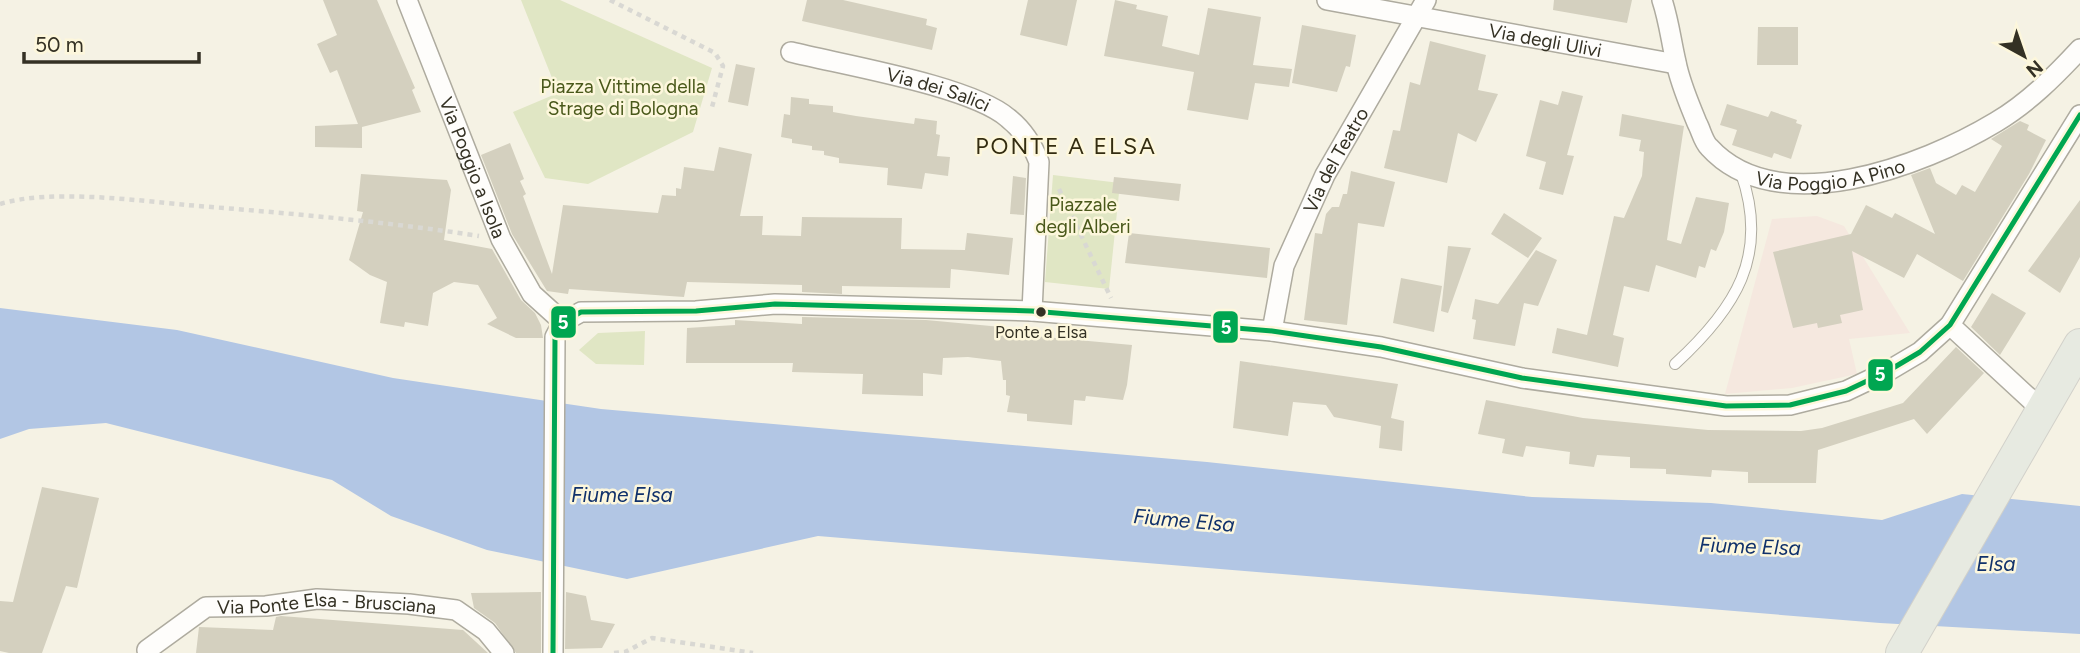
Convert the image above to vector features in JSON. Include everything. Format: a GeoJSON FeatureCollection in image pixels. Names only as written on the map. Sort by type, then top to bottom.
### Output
{"type":"FeatureCollection","features":[{"type":"Feature","properties":{"kind":"main road"},"geometry":{"type":"LineString","coordinates":[[1902,653],[2080,345]]}},
{"type":"Feature","properties":{"kind":"street","name":"Via Poggio a Isola"},"geometry":{"type":"LineString","coordinates":[[407,0],[501,239],[532,294],[563,322]]}},
{"type":"Feature","properties":{"kind":"street","name":"Via degli Ulivi"},"geometry":{"type":"LineString","coordinates":[[1327,0],[1421,8],[1676,64]]}},
{"type":"Feature","properties":{"kind":"street","name":"Via Poggio A Pino"},"geometry":{"type":"LineString","coordinates":[[1662,0],[1676,64],[1707,145],[1741,173],[1795,184],[1836,182],[1889,170],[1944,149],[1997,121],[2053,79],[2080,49]]}},
{"type":"Feature","properties":{"kind":"street","name":"Via del Teatro"},"geometry":{"type":"LineString","coordinates":[[1272,331],[1284,266],[1325,176],[1421,8]]}},
{"type":"Feature","properties":{"kind":"street","name":"Via dei Salici"},"geometry":{"type":"LineString","coordinates":[[791,52],[973,97],[1008,118],[1033,147],[1039,162]]}},
{"type":"Feature","properties":{"kind":"street"},"geometry":{"type":"LineString","coordinates":[[553,653],[551,593],[555,337],[563,322],[581,312],[696,310],[775,304],[1032,311],[1272,331],[1381,347],[1522,378],[1726,406],[1790,405],[1846,391],[1888,371],[1920,352],[1950,324],[2080,115]]}},
{"type":"Feature","properties":{"kind":"street"},"geometry":{"type":"LineString","coordinates":[[1032,311],[1039,162]]}},
{"type":"Feature","properties":{"kind":"street"},"geometry":{"type":"LineString","coordinates":[[1950,324],[2035,422]]}},
{"type":"Feature","properties":{"kind":"street","name":"Via Ponte Elsa - Brusciana"},"geometry":{"type":"LineString","coordinates":[[147,650],[206,607],[266,606],[317,599],[409,604],[456,610],[486,631],[504,653]]}},
{"type":"Feature","properties":{"kind":"lane"},"geometry":{"type":"LineString","coordinates":[[1675,364],[1704,338],[1732,303],[1751,251],[1751,200],[1741,173]]}},
{"type":"Feature","properties":{"kind":"path"},"geometry":{"type":"LineString","coordinates":[[610,0],[715,53],[723,66],[711,111]]}},
{"type":"Feature","properties":{"kind":"path"},"geometry":{"type":"LineString","coordinates":[[1039,162],[1057,186],[1091,262],[1123,320]]}},
{"type":"Feature","properties":{"kind":"path"},"geometry":{"type":"LineString","coordinates":[[0,204],[15,199],[85,198],[147,202],[386,221],[501,239]]}},
{"type":"Feature","properties":{"kind":"path"},"geometry":{"type":"LineString","coordinates":[[614,653],[625,652],[652,638],[753,653]]}},
{"type":"Feature","properties":{"kind":"shaded area"},"geometry":{"type":"Polygon","coordinates":[[[1817,216],[1844,226],[1910,333],[1849,339],[1857,374],[1792,388],[1725,394],[1772,219],[1817,216]]]}},
{"type":"Feature","properties":{"kind":"green space","name":"Piazza Vittime della Strage di Bologna"},"geometry":{"type":"Polygon","coordinates":[[[521,0],[560,0],[712,68],[693,132],[588,184],[545,178],[513,112],[558,93],[521,0]]]}},
{"type":"Feature","properties":{"kind":"green space","name":"Piazzale degli Alberi"},"geometry":{"type":"Polygon","coordinates":[[[1053,175],[1120,183],[1109,289],[1045,282],[1053,175]]]}},
{"type":"Feature","properties":{"kind":"green space"},"geometry":{"type":"Polygon","coordinates":[[[645,331],[644,365],[596,364],[579,350],[598,333],[645,331]]]}},
{"type":"Feature","properties":{"kind":"water","name":"Fiume Elsa"},"geometry":{"type":"Polygon","coordinates":[[[0,308],[177,330],[393,378],[601,409],[1207,462],[1532,497],[1711,503],[1882,520],[1962,494],[2080,506],[2080,634],[1880,623],[818,536],[627,579],[487,550],[391,516],[332,480],[106,423],[29,429],[0,439],[0,308]]]}},
{"type":"Feature","properties":{"kind":"building"},"geometry":{"type":"Polygon","coordinates":[[[323,0],[377,0],[415,88],[412,90],[421,112],[362,127],[362,148],[315,147],[315,126],[358,124],[337,70],[330,73],[317,44],[337,35],[323,0]]]}},
{"type":"Feature","properties":{"kind":"building"},"geometry":{"type":"Polygon","coordinates":[[[807,0],[843,0],[927,19],[926,25],[937,28],[932,50],[802,21],[807,0]]]}},
{"type":"Feature","properties":{"kind":"building"},"geometry":{"type":"Polygon","coordinates":[[[1028,0],[1077,0],[1067,46],[1020,35],[1028,0]]]}},
{"type":"Feature","properties":{"kind":"building"},"geometry":{"type":"Polygon","coordinates":[[[1115,0],[1137,5],[1136,9],[1168,16],[1162,46],[1199,55],[1208,8],[1261,17],[1253,65],[1292,69],[1289,87],[1255,83],[1248,120],[1187,110],[1194,72],[1104,56],[1115,0]]]}},
{"type":"Feature","properties":{"kind":"building"},"geometry":{"type":"Polygon","coordinates":[[[1554,0],[1632,0],[1627,23],[1553,10],[1554,0]]]}},
{"type":"Feature","properties":{"kind":"building"},"geometry":{"type":"Polygon","coordinates":[[[1302,25],[1356,35],[1350,67],[1346,66],[1337,92],[1292,83],[1302,25]]]}},
{"type":"Feature","properties":{"kind":"building"},"geometry":{"type":"Polygon","coordinates":[[[1758,27],[1798,27],[1798,65],[1757,65],[1758,27]]]}},
{"type":"Feature","properties":{"kind":"building"},"geometry":{"type":"Polygon","coordinates":[[[1430,41],[1486,55],[1478,90],[1498,94],[1476,142],[1458,133],[1447,183],[1384,168],[1393,130],[1400,131],[1410,82],[1420,85],[1430,41]]]}},
{"type":"Feature","properties":{"kind":"building"},"geometry":{"type":"Polygon","coordinates":[[[736,64],[755,68],[748,106],[728,102],[736,64]]]}},
{"type":"Feature","properties":{"kind":"building"},"geometry":{"type":"Polygon","coordinates":[[[1562,91],[1583,96],[1567,155],[1574,156],[1563,195],[1539,189],[1546,162],[1526,156],[1540,100],[1558,105],[1562,91]]]}},
{"type":"Feature","properties":{"kind":"building"},"geometry":{"type":"Polygon","coordinates":[[[791,97],[809,99],[809,104],[833,106],[833,112],[856,116],[914,124],[915,118],[937,121],[936,134],[940,135],[937,156],[950,157],[948,176],[925,173],[922,189],[887,185],[888,168],[839,163],[839,158],[824,155],[824,151],[792,143],[792,139],[781,137],[784,114],[790,115],[791,97]]]}},
{"type":"Feature","properties":{"kind":"building"},"geometry":{"type":"Polygon","coordinates":[[[1727,104],[1768,117],[1771,111],[1797,120],[1796,123],[1802,125],[1791,159],[1774,153],[1772,158],[1732,145],[1737,130],[1720,125],[1727,104]]]}},
{"type":"Feature","properties":{"kind":"building"},"geometry":{"type":"Polygon","coordinates":[[[1622,114],[1684,126],[1667,240],[1681,244],[1696,197],[1729,203],[1724,232],[1716,251],[1711,249],[1705,268],[1699,266],[1696,278],[1656,265],[1649,292],[1624,286],[1613,335],[1624,338],[1618,367],[1552,353],[1557,328],[1587,335],[1614,216],[1624,218],[1642,176],[1644,152],[1639,151],[1641,140],[1619,136],[1622,114]]]}},
{"type":"Feature","properties":{"kind":"building"},"geometry":{"type":"Polygon","coordinates":[[[2020,121],[2029,125],[2027,130],[2046,140],[2029,174],[1963,281],[1917,254],[1904,278],[1852,251],[1863,310],[1840,315],[1842,323],[1818,328],[1817,323],[1793,328],[1773,252],[1851,234],[1866,205],[1892,218],[1895,213],[1935,234],[1911,175],[1930,168],[1936,183],[1956,195],[1962,185],[1975,192],[2002,146],[1991,139],[2020,121]]]}},
{"type":"Feature","properties":{"kind":"building"},"geometry":{"type":"Polygon","coordinates":[[[510,143],[524,179],[520,181],[526,194],[523,196],[552,274],[563,205],[658,213],[662,195],[676,196],[676,188],[681,189],[684,167],[714,171],[719,147],[752,154],[740,216],[763,216],[762,235],[801,236],[802,217],[902,218],[901,249],[965,250],[967,233],[1013,238],[1009,275],[951,269],[950,288],[842,286],[842,294],[802,292],[802,285],[687,282],[684,297],[569,289],[568,294],[547,291],[512,234],[481,155],[510,143]]]}},
{"type":"Feature","properties":{"kind":"building"},"geometry":{"type":"Polygon","coordinates":[[[1351,171],[1395,182],[1384,227],[1358,223],[1347,325],[1304,320],[1315,233],[1322,234],[1326,214],[1332,207],[1339,207],[1343,194],[1347,194],[1351,171]]]}},
{"type":"Feature","properties":{"kind":"building"},"geometry":{"type":"Polygon","coordinates":[[[361,174],[447,180],[451,190],[444,240],[492,249],[521,300],[535,313],[543,338],[516,338],[487,324],[497,318],[478,285],[454,282],[433,293],[428,326],[405,322],[404,327],[380,323],[387,282],[370,275],[349,260],[363,212],[357,211],[361,174]]]}},
{"type":"Feature","properties":{"kind":"building"},"geometry":{"type":"Polygon","coordinates":[[[1013,176],[1026,178],[1024,215],[1010,214],[1013,176]]]}},
{"type":"Feature","properties":{"kind":"building"},"geometry":{"type":"Polygon","coordinates":[[[1114,177],[1181,184],[1179,201],[1112,193],[1114,177]]]}},
{"type":"Feature","properties":{"kind":"building"},"geometry":{"type":"Polygon","coordinates":[[[2080,200],[2080,257],[2060,293],[2028,271],[2080,200]]]}},
{"type":"Feature","properties":{"kind":"building"},"geometry":{"type":"Polygon","coordinates":[[[1504,213],[1542,238],[1528,258],[1491,234],[1504,213]]]}},
{"type":"Feature","properties":{"kind":"building"},"geometry":{"type":"Polygon","coordinates":[[[1129,233],[1270,248],[1267,278],[1125,263],[1129,233]]]}},
{"type":"Feature","properties":{"kind":"building"},"geometry":{"type":"Polygon","coordinates":[[[1448,246],[1471,248],[1448,313],[1441,311],[1448,246]]]}},
{"type":"Feature","properties":{"kind":"building"},"geometry":{"type":"Polygon","coordinates":[[[1536,250],[1557,260],[1538,306],[1524,303],[1515,346],[1473,339],[1475,299],[1498,304],[1536,250]]]}},
{"type":"Feature","properties":{"kind":"building"},"geometry":{"type":"Polygon","coordinates":[[[1401,278],[1442,286],[1434,332],[1393,323],[1401,278]]]}},
{"type":"Feature","properties":{"kind":"building"},"geometry":{"type":"Polygon","coordinates":[[[1992,293],[2026,313],[2000,355],[1971,327],[1992,293]]]}},
{"type":"Feature","properties":{"kind":"building"},"geometry":{"type":"Polygon","coordinates":[[[802,317],[926,320],[1034,330],[1034,336],[1132,345],[1127,385],[1123,400],[1086,396],[1085,401],[1074,400],[1072,425],[1027,421],[1027,414],[1007,412],[1010,396],[1006,395],[1006,380],[1003,380],[1001,361],[968,357],[943,358],[942,375],[923,373],[923,396],[862,394],[863,374],[792,372],[793,363],[686,363],[687,328],[735,325],[735,320],[802,324],[802,317]]]}},
{"type":"Feature","properties":{"kind":"building"},"geometry":{"type":"Polygon","coordinates":[[[1956,347],[1984,373],[1927,434],[1914,419],[1818,450],[1816,483],[1748,483],[1748,472],[1712,470],[1711,477],[1666,474],[1666,469],[1630,468],[1630,457],[1597,455],[1594,467],[1569,464],[1570,452],[1526,446],[1523,457],[1502,453],[1505,439],[1478,434],[1486,400],[1583,418],[1708,430],[1801,431],[1822,428],[1903,403],[1956,347]]]}},
{"type":"Feature","properties":{"kind":"building"},"geometry":{"type":"Polygon","coordinates":[[[1240,361],[1398,384],[1391,418],[1404,421],[1402,451],[1379,448],[1381,426],[1334,417],[1326,405],[1293,402],[1288,436],[1233,428],[1240,361]]]}},
{"type":"Feature","properties":{"kind":"building"},"geometry":{"type":"Polygon","coordinates":[[[42,487],[99,498],[77,588],[66,586],[42,653],[0,651],[0,601],[13,602],[42,487]]]}},
{"type":"Feature","properties":{"kind":"building"},"geometry":{"type":"Polygon","coordinates":[[[541,592],[541,653],[516,653],[495,623],[474,608],[471,593],[541,592]]]}},
{"type":"Feature","properties":{"kind":"building"},"geometry":{"type":"Polygon","coordinates":[[[566,592],[586,596],[591,620],[615,624],[602,648],[565,649],[566,592]]]}},
{"type":"Feature","properties":{"kind":"building"},"geometry":{"type":"Polygon","coordinates":[[[276,617],[463,630],[488,653],[196,653],[199,627],[273,630],[276,617]]]}},
{"type":"Feature","properties":{"kind":"transit line","name":"5"},"geometry":{"type":"LineString","coordinates":[[553,653],[555,337],[563,322],[581,312],[696,311],[775,304],[1032,311],[1272,331],[1381,347],[1522,378],[1726,406],[1790,405],[1846,391],[1888,371],[1920,352],[1950,325],[2080,115]]}},
{"type":"Feature","properties":{"kind":"place","name":"Ponte a Elsa"},"geometry":{"type":"Point","coordinates":[1041,312]}},
{"type":"Feature","properties":{"kind":"district","name":"PONTE A ELSA"},"geometry":{"type":"Point","coordinates":[1066,146]}},
{"type":"Feature","properties":{"kind":"water label","name":"Elsa"},"geometry":{"type":"Point","coordinates":[1996,563]}}]}
